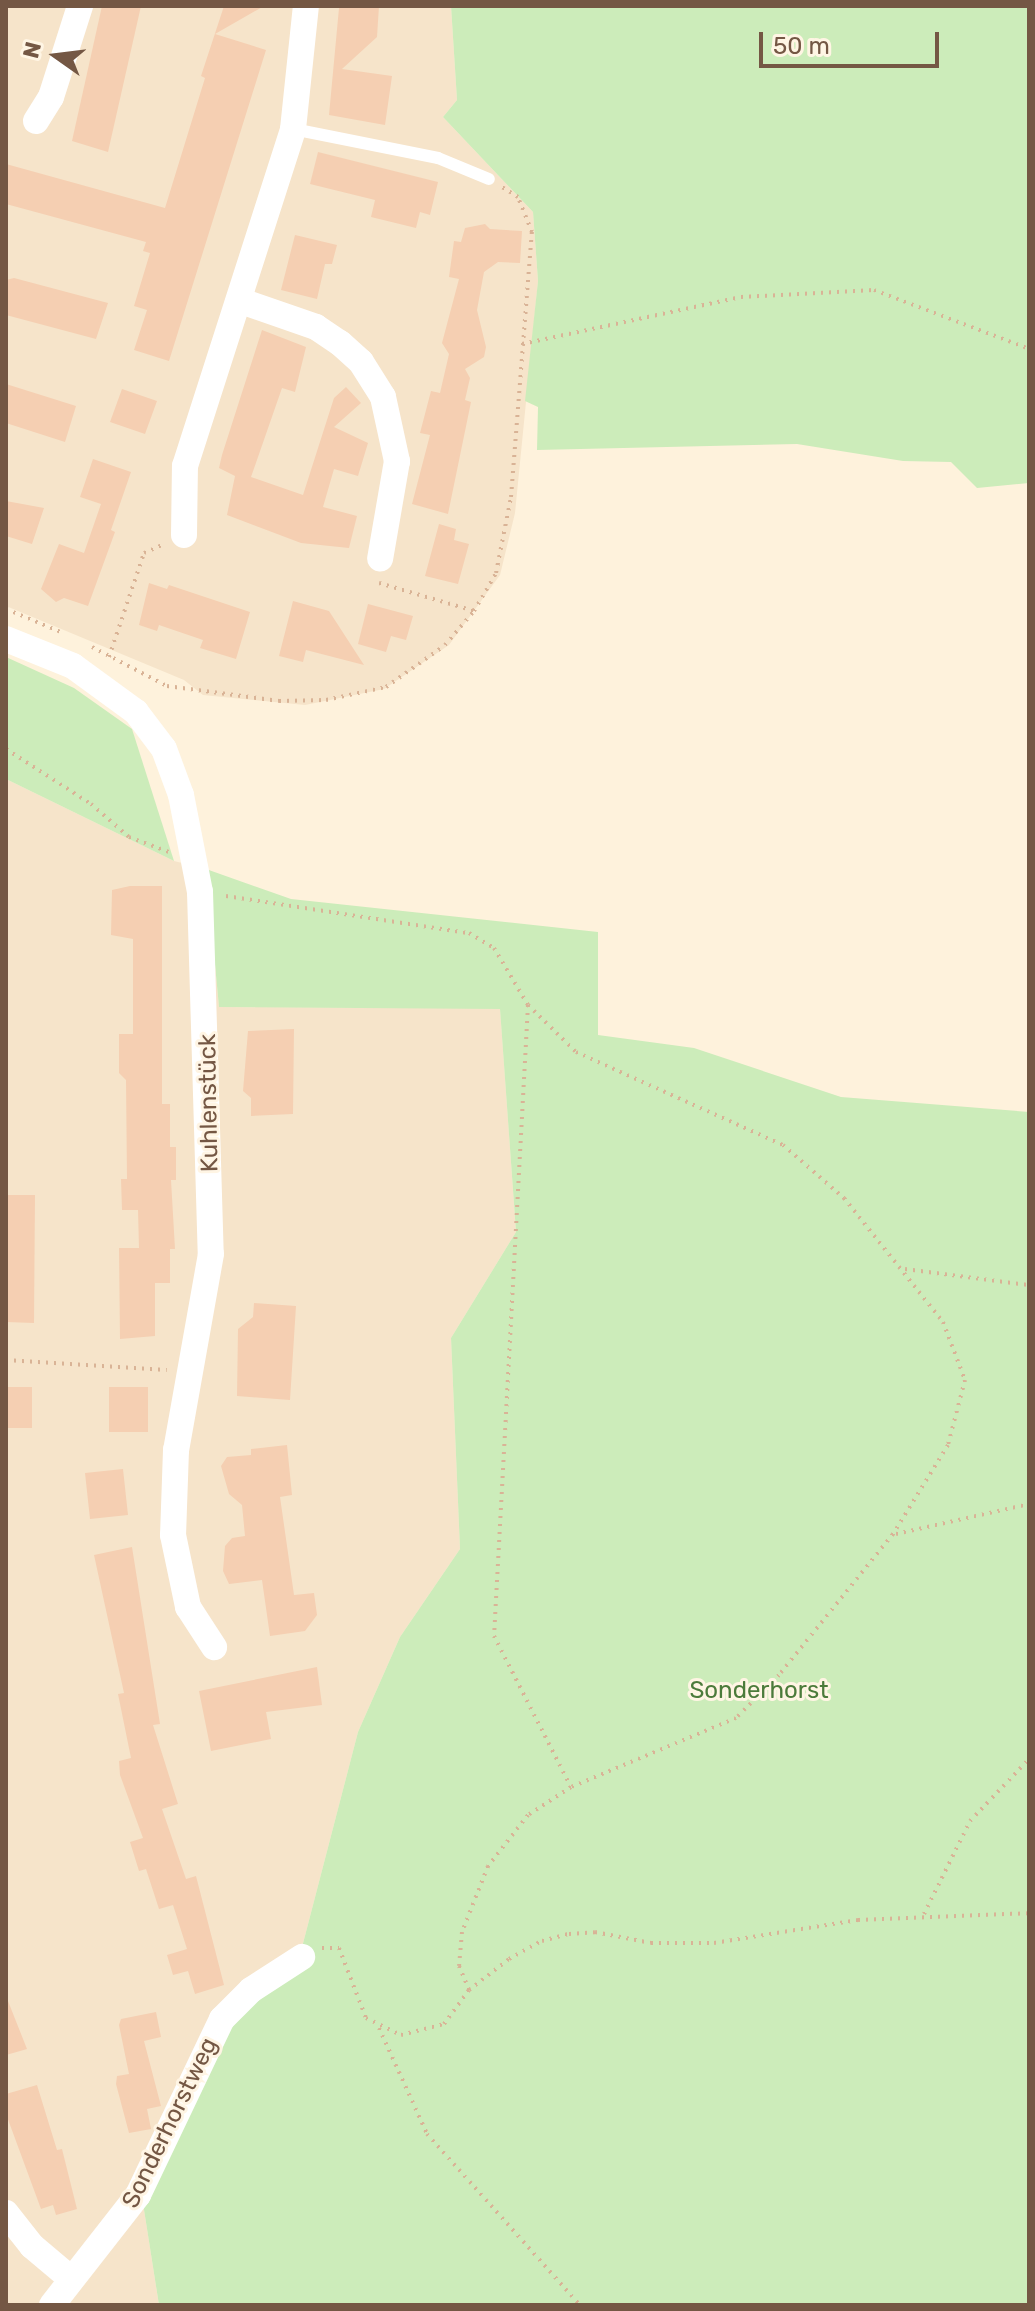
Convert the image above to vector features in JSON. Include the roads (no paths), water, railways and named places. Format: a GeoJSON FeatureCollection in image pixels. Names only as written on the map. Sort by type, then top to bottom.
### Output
{"type":"FeatureCollection","features":[{"type":"Feature","properties":{"kind":"street"},"geometry":{"type":"LineString","coordinates":[[36,121],[51,97],[80,6]]}},
{"type":"Feature","properties":{"kind":"street"},"geometry":{"type":"LineString","coordinates":[[184,535],[185,466],[241,301],[293,129],[306,6]]}},
{"type":"Feature","properties":{"kind":"street"},"geometry":{"type":"LineString","coordinates":[[241,301],[316,327],[340,343],[361,362],[383,397],[397,461],[380,559]]}},
{"type":"Feature","properties":{"kind":"street","name":"Kuhlenstück"},"geometry":{"type":"LineString","coordinates":[[6,639],[73,666],[136,712],[168,761],[181,795],[200,892],[211,1254],[172,1490],[173,1535],[188,1607],[214,1647]]}},
{"type":"Feature","properties":{"kind":"street","name":"Sonderhorstweg"},"geometry":{"type":"LineString","coordinates":[[52,2305],[70,2278],[138,2195],[222,2019],[251,1990],[302,1957]]}},
{"type":"Feature","properties":{"kind":"street"},"geometry":{"type":"LineString","coordinates":[[6,2213],[32,2246],[70,2278]]}},
{"type":"Feature","properties":{"kind":"lane"},"geometry":{"type":"LineString","coordinates":[[293,129],[438,158],[489,179]]}},
{"type":"Feature","properties":{"kind":"park label","name":"Sonderhorst"},"geometry":{"type":"Point","coordinates":[759,1691]}}]}
